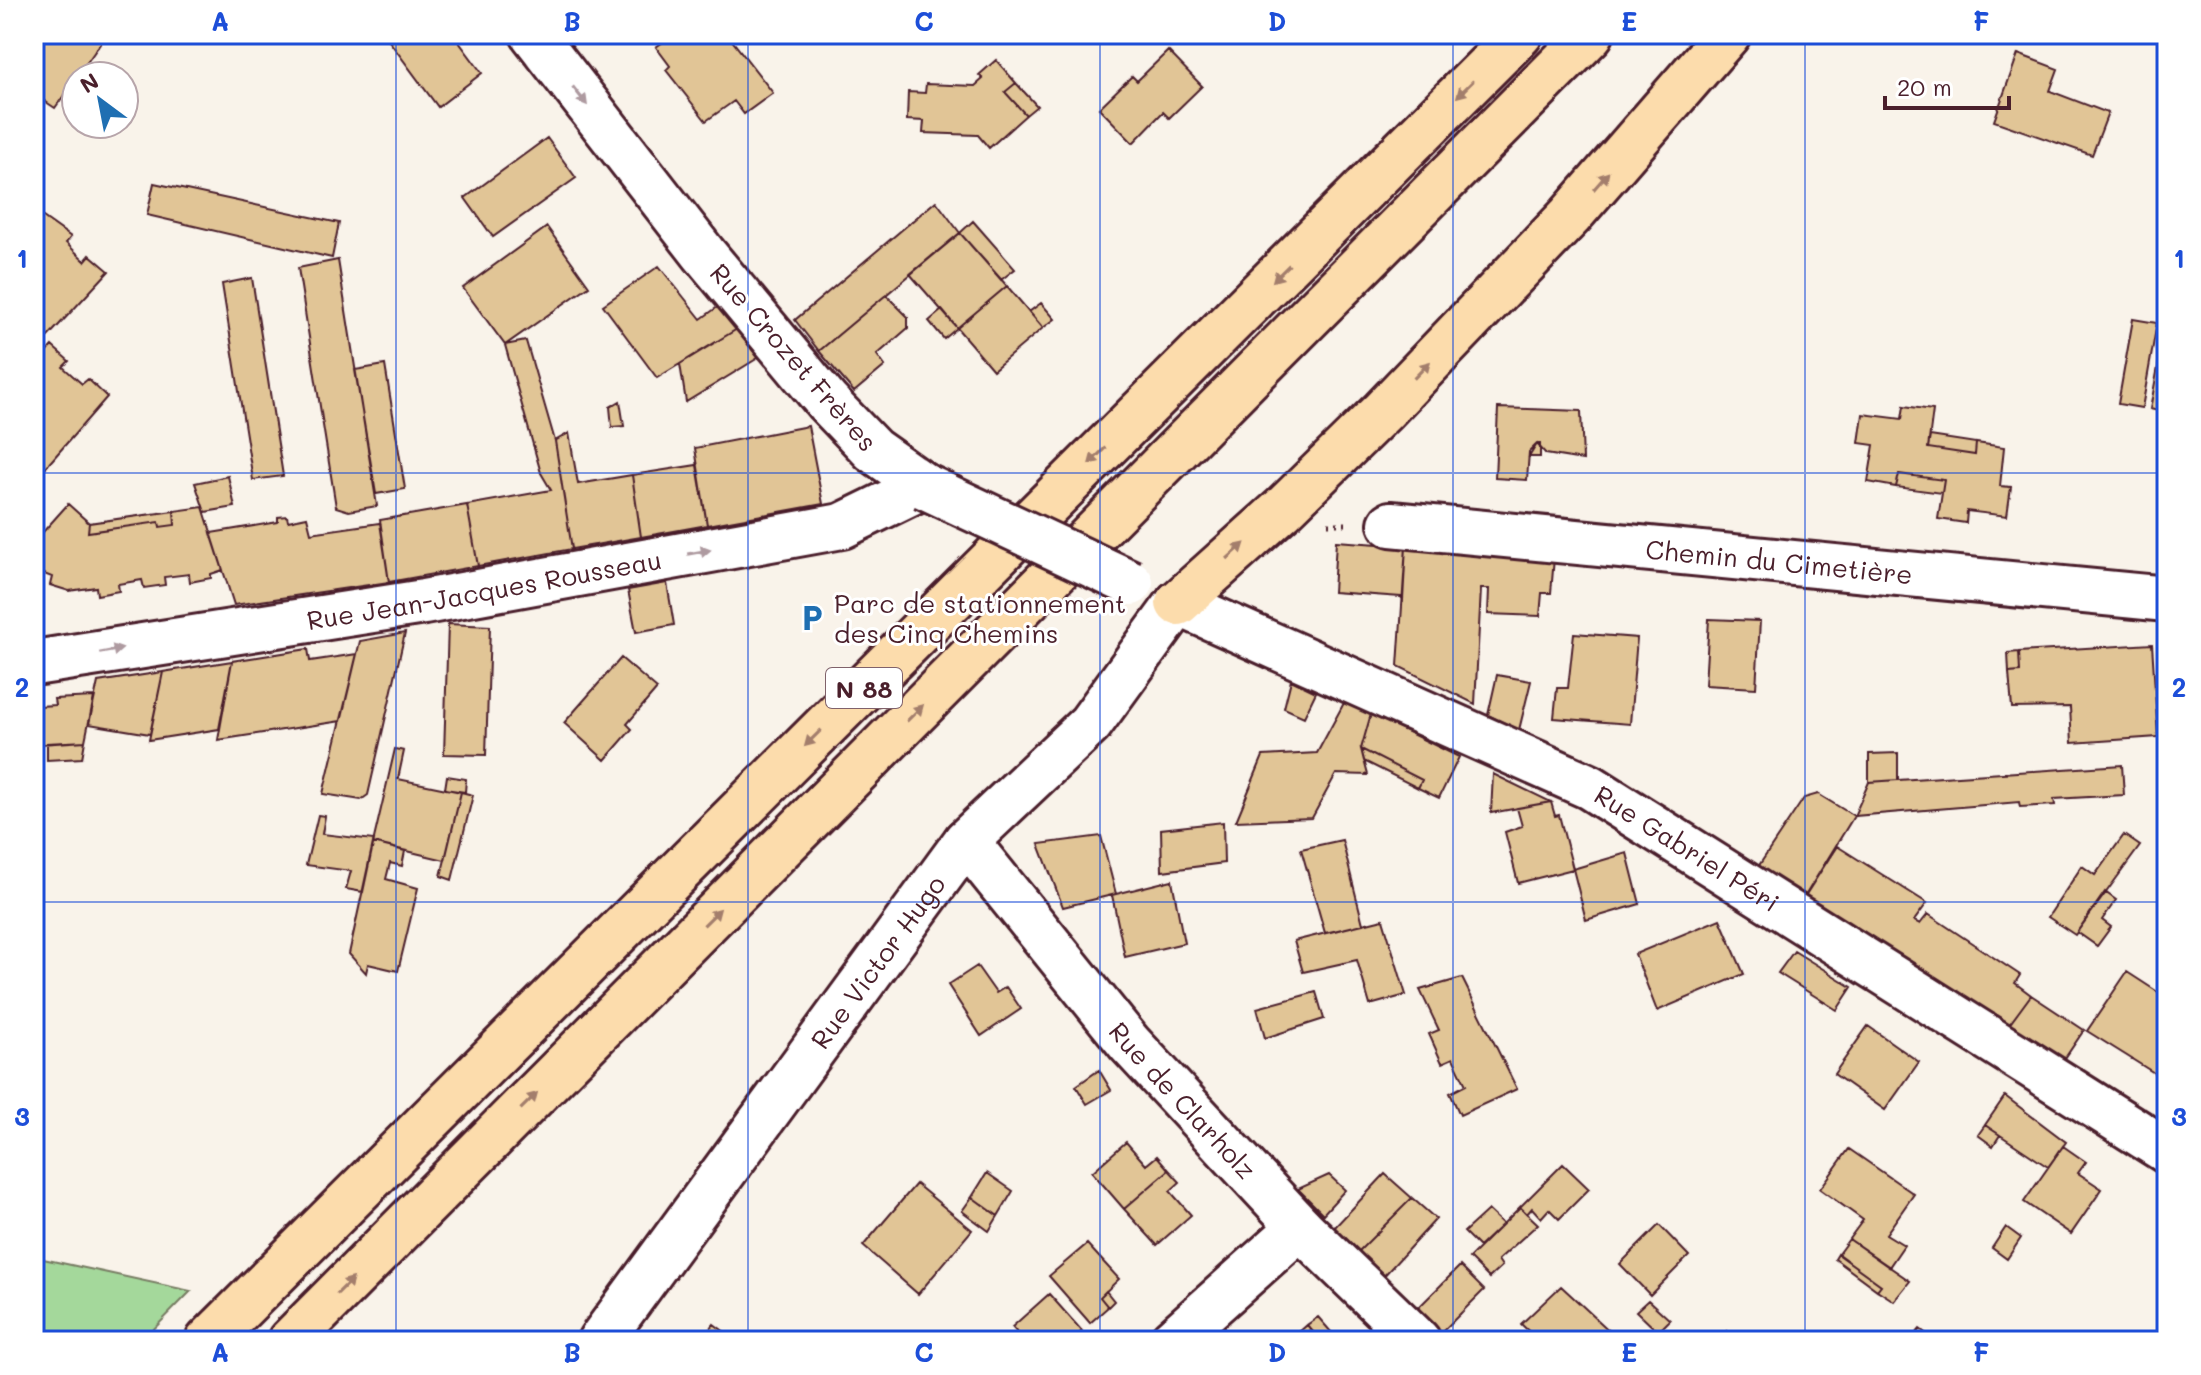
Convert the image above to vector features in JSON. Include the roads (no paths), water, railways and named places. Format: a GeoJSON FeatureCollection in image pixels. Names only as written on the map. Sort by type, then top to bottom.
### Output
{"type":"FeatureCollection","features":[{"type":"Feature","properties":{"kind":"highway","name":"N 88"},"geometry":{"type":"LineString","coordinates":[[208,1341],[1520,34]]}},
{"type":"Feature","properties":{"kind":"highway","name":"N 88"},"geometry":{"type":"LineString","coordinates":[[290,1341],[1591,34]]}},
{"type":"Feature","properties":{"kind":"highway"},"geometry":{"type":"LineString","coordinates":[[1178,603],[1284,508],[1383,411],[1570,216],[1728,34]]}},
{"type":"Feature","properties":{"kind":"street","name":"Rue Crozet Frères"},"geometry":{"type":"LineString","coordinates":[[533,34],[704,254],[827,402],[873,450],[924,486],[1178,603]]}},
{"type":"Feature","properties":{"kind":"street","name":"Rue Jean-Jacques Rousseau"},"geometry":{"type":"LineString","coordinates":[[34,663],[424,602],[842,526],[924,486]]}},
{"type":"Feature","properties":{"kind":"street","name":"Chemin du Cimetière"},"geometry":{"type":"LineString","coordinates":[[1391,524],[2167,599]]}},
{"type":"Feature","properties":{"kind":"street","name":"Rue Victor Hugo"},"geometry":{"type":"LineString","coordinates":[[600,1341],[966,841],[1090,724],[1178,603]]}},
{"type":"Feature","properties":{"kind":"street","name":"Rue Gabriel Péri"},"geometry":{"type":"LineString","coordinates":[[1178,603],[1590,787],[2167,1151]]}},
{"type":"Feature","properties":{"kind":"street","name":"Rue de Clarholz"},"geometry":{"type":"LineString","coordinates":[[966,841],[1129,1043],[1300,1227],[1418,1341]]}},
{"type":"Feature","properties":{"kind":"street"},"geometry":{"type":"LineString","coordinates":[[1172,1341],[1300,1227]]}},
{"type":"Feature","properties":{"kind":"place","name":"Parc de stationnement des Cinq Chemins"},"geometry":{"type":"Point","coordinates":[812,618]}}]}
